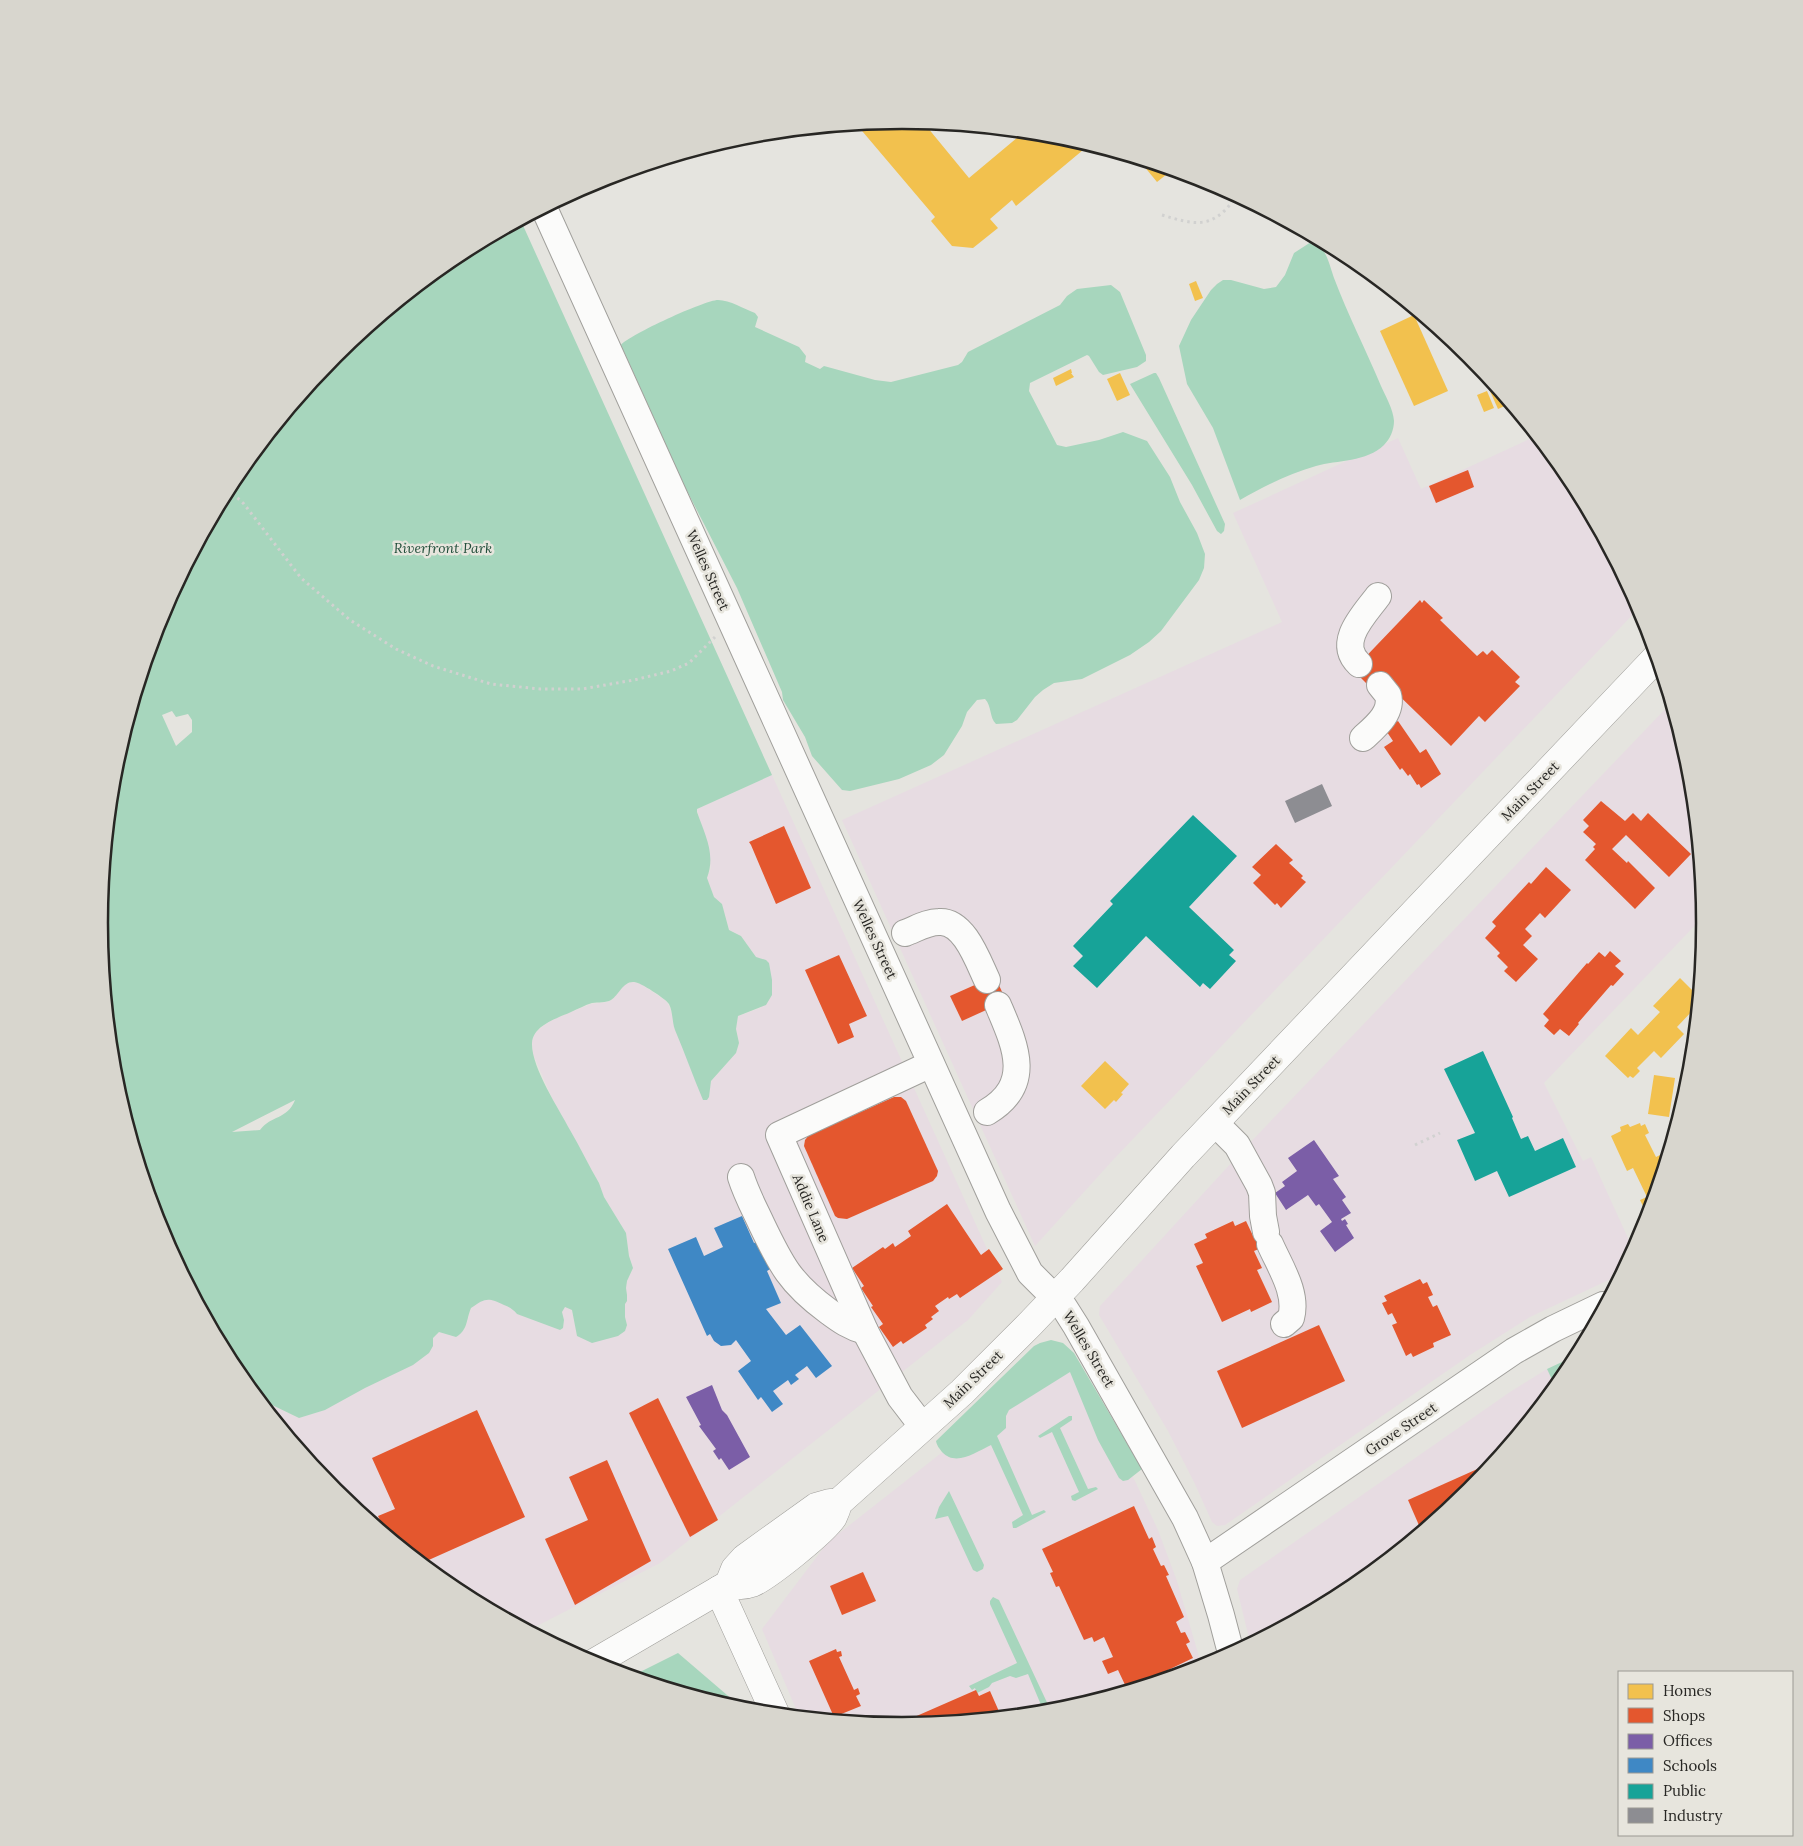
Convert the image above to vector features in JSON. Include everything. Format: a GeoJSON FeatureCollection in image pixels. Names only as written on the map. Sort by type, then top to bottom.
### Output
{"type":"FeatureCollection","features":[{"type":"Feature","properties":{"kind":"main road","name":"Main Street"},"geometry":{"type":"LineString","coordinates":[[602,1658],[724,1587],[752,1583],[780,1564],[828,1522],[838,1503],[962,1392],[1055,1298],[1183,1156],[1651,663]]}},
{"type":"Feature","properties":{"kind":"main road"},"geometry":{"type":"LineString","coordinates":[[724,1587],[772,1706]]}},
{"type":"Feature","properties":{"kind":"street","name":"Welles Street"},"geometry":{"type":"LineString","coordinates":[[546,213],[998,1212],[1030,1273],[1055,1298],[1076,1326],[1185,1518],[1205,1562],[1229,1646]]}},
{"type":"Feature","properties":{"kind":"street"},"geometry":{"type":"LineString","coordinates":[[1359,664],[1352,656],[1350,642],[1353,632],[1378,596]]}},
{"type":"Feature","properties":{"kind":"street"},"geometry":{"type":"LineString","coordinates":[[1363,738],[1384,716],[1388,707],[1388,695],[1380,685]]}},
{"type":"Feature","properties":{"kind":"street"},"geometry":{"type":"LineString","coordinates":[[905,933],[931,923],[944,922],[951,924],[965,937],[987,980]]}},
{"type":"Feature","properties":{"kind":"street"},"geometry":{"type":"LineString","coordinates":[[987,1112],[1001,1102],[1016,1077],[1017,1062],[1013,1039],[998,1005]]}},
{"type":"Feature","properties":{"kind":"street","name":"Addie Lane"},"geometry":{"type":"LineString","coordinates":[[923,1427],[900,1397],[865,1331],[779,1135],[931,1064]]}},
{"type":"Feature","properties":{"kind":"street"},"geometry":{"type":"LineString","coordinates":[[1215,1123],[1237,1145],[1262,1194],[1264,1227],[1292,1293],[1294,1304],[1291,1318],[1284,1324]]}},
{"type":"Feature","properties":{"kind":"street"},"geometry":{"type":"LineString","coordinates":[[741,1177],[745,1190],[778,1258],[795,1282],[809,1297],[842,1322],[852,1328],[865,1331]]}},
{"type":"Feature","properties":{"kind":"street","name":"Grove Street"},"geometry":{"type":"LineString","coordinates":[[1205,1562],[1514,1351],[1553,1329],[1595,1309]]}},
{"type":"Feature","properties":{"kind":"path"},"geometry":{"type":"LineString","coordinates":[[1162,215],[1198,223],[1211,221],[1223,214],[1232,202]]}},
{"type":"Feature","properties":{"kind":"path"},"geometry":{"type":"LineString","coordinates":[[234,494],[244,504],[301,578],[350,620],[396,649],[432,666],[491,684],[540,689],[582,688],[634,680],[689,663],[715,636]]}},
{"type":"Feature","properties":{"kind":"path"},"geometry":{"type":"LineString","coordinates":[[1415,1145],[1440,1133]]}},
{"type":"Feature","properties":{"kind":"shaded area"},"geometry":{"type":"Polygon","coordinates":[[[1398,438],[1421,489],[1530,439],[1562,482],[1589,526],[1614,572],[1633,614],[1113,1160],[1035,1246],[842,820],[1282,622],[1233,513],[1353,458],[1378,450],[1385,444],[1398,438]]]}},
{"type":"Feature","properties":{"kind":"shaded area"},"geometry":{"type":"Polygon","coordinates":[[[1665,709],[1680,768],[1689,819],[1694,871],[1696,924],[1544,1083],[1583,1161],[1591,1157],[1629,1240],[1612,1279],[1530,1317],[1470,1355],[1225,1525],[1217,1526],[1212,1522],[1168,1431],[1099,1315],[1100,1306],[1244,1149],[1665,709]]]}},
{"type":"Feature","properties":{"kind":"shaded area"},"geometry":{"type":"Polygon","coordinates":[[[772,775],[1002,1282],[968,1320],[660,1563],[535,1627],[504,1611],[460,1583],[418,1553],[378,1520],[305,1447],[271,1404],[299,1418],[325,1410],[433,1346],[433,1338],[439,1332],[456,1337],[465,1329],[471,1308],[481,1301],[491,1298],[513,1309],[517,1314],[563,1328],[562,1312],[565,1307],[568,1307],[572,1310],[577,1336],[627,1325],[625,1317],[626,1288],[633,1268],[629,1256],[626,1233],[604,1197],[599,1183],[552,1098],[533,1054],[532,1042],[535,1033],[554,1019],[591,1004],[608,1002],[613,999],[625,984],[633,982],[641,984],[666,1001],[674,1019],[674,1028],[709,1097],[711,1081],[736,1053],[739,1043],[736,1029],[738,1016],[761,1008],[756,957],[741,936],[729,930],[722,904],[714,897],[707,878],[711,868],[697,809],[772,775]]]}},
{"type":"Feature","properties":{"kind":"shaded area"},"geometry":{"type":"Polygon","coordinates":[[[1058,1352],[1135,1481],[1158,1530],[1177,1581],[1200,1659],[1157,1675],[1107,1690],[1056,1702],[1005,1710],[902,1717],[850,1715],[796,1710],[762,1629],[828,1542],[1028,1385],[1058,1352]]]}},
{"type":"Feature","properties":{"kind":"shaded area"},"geometry":{"type":"Polygon","coordinates":[[[1547,1369],[1551,1378],[1498,1447],[1425,1520],[1385,1553],[1343,1583],[1298,1611],[1249,1637],[1237,1589],[1240,1580],[1510,1392],[1547,1369]]]}},
{"type":"Feature","properties":{"kind":"green space","name":"Riverfront Park"},"geometry":{"type":"Polygon","coordinates":[[[523,225],[772,775],[697,809],[697,812],[710,853],[707,878],[714,897],[722,904],[729,930],[741,936],[756,957],[769,963],[772,995],[766,1005],[738,1016],[736,1029],[739,1043],[736,1053],[711,1081],[707,1100],[703,1100],[675,1030],[669,1004],[653,991],[637,983],[630,982],[609,1001],[589,1004],[547,1023],[533,1037],[533,1053],[541,1076],[599,1183],[604,1197],[626,1233],[629,1256],[633,1268],[626,1288],[625,1317],[627,1325],[625,1331],[618,1336],[592,1343],[577,1336],[572,1310],[565,1307],[562,1312],[563,1328],[560,1330],[517,1314],[509,1307],[494,1301],[483,1301],[471,1308],[465,1328],[460,1334],[456,1337],[439,1332],[433,1338],[433,1346],[429,1353],[413,1365],[325,1410],[299,1418],[271,1404],[241,1364],[214,1320],[189,1274],[168,1227],[135,1129],[114,1027],[109,975],[109,871],[114,819],[123,768],[135,717],[168,619],[189,572],[241,482],[305,399],[378,326],[418,293],[460,263],[523,225]],[[172,711],[162,715],[176,746],[192,732],[192,720],[188,714],[176,717],[172,711]],[[295,1100],[232,1132],[260,1130],[264,1125],[288,1111],[295,1100]]]}},
{"type":"Feature","properties":{"kind":"green space"},"geometry":{"type":"Polygon","coordinates":[[[1311,242],[1323,250],[1345,305],[1391,408],[1394,421],[1392,431],[1384,445],[1369,455],[1306,469],[1240,500],[1213,428],[1187,384],[1179,346],[1191,320],[1217,284],[1223,280],[1231,280],[1264,289],[1276,287],[1285,275],[1294,253],[1311,242]]]}},
{"type":"Feature","properties":{"kind":"green space"},"geometry":{"type":"Polygon","coordinates":[[[1111,285],[1120,292],[1146,355],[1146,361],[1137,367],[1103,375],[1087,355],[1030,383],[1029,391],[1057,445],[1066,447],[1099,440],[1123,432],[1147,441],[1170,477],[1205,554],[1204,568],[1199,580],[1161,631],[1130,655],[1082,679],[1054,683],[1035,697],[1017,720],[1012,723],[996,724],[985,699],[977,700],[967,712],[962,726],[944,755],[931,765],[899,779],[850,791],[842,790],[812,756],[805,737],[783,700],[782,692],[737,588],[686,489],[621,345],[652,326],[698,306],[723,300],[755,313],[758,317],[755,327],[799,347],[806,356],[805,362],[820,369],[824,366],[875,380],[891,382],[958,365],[968,352],[1060,305],[1067,296],[1077,289],[1111,285]]]}},
{"type":"Feature","properties":{"kind":"green space"},"geometry":{"type":"Polygon","coordinates":[[[1154,373],[1159,378],[1225,524],[1224,531],[1221,534],[1217,531],[1192,485],[1130,384],[1154,373]]]}},
{"type":"Feature","properties":{"kind":"green space"},"geometry":{"type":"Polygon","coordinates":[[[1051,1340],[1063,1343],[1074,1353],[1142,1469],[1128,1480],[1123,1481],[1119,1478],[1098,1440],[1070,1372],[1009,1410],[1006,1416],[1006,1428],[997,1436],[1032,1515],[1044,1510],[1046,1512],[1013,1528],[1012,1522],[1023,1515],[991,1445],[966,1457],[953,1458],[942,1452],[936,1441],[1034,1346],[1051,1340]]]}},
{"type":"Feature","properties":{"kind":"green space"},"geometry":{"type":"Polygon","coordinates":[[[1564,1361],[1551,1378],[1547,1369],[1564,1361]]]}},
{"type":"Feature","properties":{"kind":"green space"},"geometry":{"type":"Polygon","coordinates":[[[1069,1416],[1072,1416],[1072,1420],[1060,1428],[1088,1489],[1096,1487],[1098,1489],[1075,1501],[1072,1500],[1071,1496],[1079,1492],[1052,1432],[1040,1438],[1038,1436],[1069,1416]]]}},
{"type":"Feature","properties":{"kind":"green space"},"geometry":{"type":"Polygon","coordinates":[[[949,1491],[984,1565],[983,1569],[977,1572],[973,1570],[948,1516],[935,1519],[939,1507],[949,1491]]]}},
{"type":"Feature","properties":{"kind":"green space"},"geometry":{"type":"Polygon","coordinates":[[[993,1597],[999,1600],[1047,1703],[1041,1704],[1028,1674],[1016,1678],[1010,1676],[992,1683],[989,1687],[977,1693],[975,1688],[972,1690],[969,1686],[1017,1663],[990,1601],[993,1597]]]}},
{"type":"Feature","properties":{"kind":"green space"},"geometry":{"type":"Polygon","coordinates":[[[678,1653],[731,1698],[696,1690],[639,1672],[678,1653]]]}},
{"type":"Feature","properties":{"kind":"building: Homes"},"geometry":{"type":"Polygon","coordinates":[[[930,130],[969,178],[1017,138],[1083,150],[1016,206],[1012,200],[990,219],[998,228],[973,248],[952,246],[931,221],[935,217],[862,131],[930,130]]]}},
{"type":"Feature","properties":{"kind":"building: Homes"},"geometry":{"type":"Polygon","coordinates":[[[1145,167],[1166,175],[1157,182],[1145,167]]]}},
{"type":"Feature","properties":{"kind":"building: Homes"},"geometry":{"type":"Polygon","coordinates":[[[1196,281],[1203,298],[1195,301],[1189,284],[1196,281]]]}},
{"type":"Feature","properties":{"kind":"building: Homes"},"geometry":{"type":"Polygon","coordinates":[[[1413,316],[1415,318],[1448,391],[1414,406],[1380,331],[1413,316]]]}},
{"type":"Feature","properties":{"kind":"building: Homes"},"geometry":{"type":"Polygon","coordinates":[[[1071,369],[1074,377],[1056,386],[1053,378],[1071,369]]]}},
{"type":"Feature","properties":{"kind":"building: Homes"},"geometry":{"type":"Polygon","coordinates":[[[1120,373],[1130,395],[1117,401],[1107,379],[1120,373]]]}},
{"type":"Feature","properties":{"kind":"building: Homes"},"geometry":{"type":"Polygon","coordinates":[[[1487,391],[1494,408],[1484,412],[1477,395],[1487,391]]]}},
{"type":"Feature","properties":{"kind":"building: Homes"},"geometry":{"type":"Polygon","coordinates":[[[1490,391],[1498,399],[1504,406],[1498,409],[1490,391]]]}},
{"type":"Feature","properties":{"kind":"building: Homes"},"geometry":{"type":"Polygon","coordinates":[[[1680,978],[1693,991],[1690,1013],[1677,1027],[1684,1034],[1661,1058],[1654,1051],[1637,1068],[1640,1071],[1633,1078],[1630,1076],[1628,1078],[1605,1056],[1631,1028],[1638,1035],[1660,1012],[1653,1006],[1680,978]]]}},
{"type":"Feature","properties":{"kind":"building: Homes"},"geometry":{"type":"Polygon","coordinates":[[[1105,1061],[1129,1084],[1116,1102],[1114,1100],[1105,1109],[1081,1086],[1105,1061]]]}},
{"type":"Feature","properties":{"kind":"building: Homes"},"geometry":{"type":"Polygon","coordinates":[[[1654,1075],[1675,1078],[1669,1117],[1648,1114],[1654,1075]]]}},
{"type":"Feature","properties":{"kind":"building: Homes"},"geometry":{"type":"Polygon","coordinates":[[[1640,1123],[1641,1126],[1645,1124],[1649,1133],[1645,1135],[1656,1157],[1660,1155],[1646,1196],[1633,1168],[1627,1171],[1611,1136],[1621,1131],[1620,1127],[1628,1124],[1630,1127],[1640,1123]]]}},
{"type":"Feature","properties":{"kind":"building: Homes"},"geometry":{"type":"Polygon","coordinates":[[[1646,1197],[1643,1206],[1640,1200],[1646,1197]]]}},
{"type":"Feature","properties":{"kind":"building: Shops"},"geometry":{"type":"Polygon","coordinates":[[[1468,470],[1474,487],[1436,503],[1429,486],[1468,470]]]}},
{"type":"Feature","properties":{"kind":"building: Shops"},"geometry":{"type":"Polygon","coordinates":[[[1420,600],[1422,603],[1424,600],[1443,618],[1440,620],[1477,656],[1483,651],[1487,655],[1492,650],[1520,677],[1515,682],[1520,686],[1485,722],[1479,716],[1451,746],[1384,681],[1374,691],[1353,670],[1420,600]]]}},
{"type":"Feature","properties":{"kind":"building: Shops"},"geometry":{"type":"Polygon","coordinates":[[[1398,721],[1420,753],[1426,749],[1441,774],[1421,788],[1410,774],[1408,776],[1402,768],[1400,770],[1384,747],[1393,741],[1385,729],[1398,721]]]}},
{"type":"Feature","properties":{"kind":"building: Shops"},"geometry":{"type":"Polygon","coordinates":[[[1601,801],[1625,821],[1633,813],[1641,821],[1648,813],[1691,854],[1669,877],[1626,835],[1612,849],[1627,863],[1628,861],[1655,888],[1635,909],[1585,860],[1595,849],[1593,847],[1596,844],[1583,832],[1589,826],[1583,820],[1601,801]]]}},
{"type":"Feature","properties":{"kind":"building: Shops"},"geometry":{"type":"Polygon","coordinates":[[[784,826],[811,888],[776,904],[749,842],[784,826]]]}},
{"type":"Feature","properties":{"kind":"building: Shops"},"geometry":{"type":"Polygon","coordinates":[[[1276,844],[1293,860],[1289,863],[1303,876],[1301,878],[1306,882],[1281,908],[1277,903],[1275,905],[1253,883],[1261,875],[1252,867],[1276,844]]]}},
{"type":"Feature","properties":{"kind":"building: Shops"},"geometry":{"type":"Polygon","coordinates":[[[1546,867],[1571,890],[1545,918],[1540,913],[1525,929],[1532,936],[1523,945],[1538,959],[1516,982],[1504,971],[1508,967],[1497,956],[1500,953],[1485,938],[1496,926],[1492,922],[1529,882],[1531,884],[1546,867]]]}},
{"type":"Feature","properties":{"kind":"building: Shops"},"geometry":{"type":"Polygon","coordinates":[[[1610,951],[1621,961],[1615,966],[1624,974],[1613,986],[1611,985],[1569,1036],[1560,1029],[1554,1035],[1544,1026],[1549,1020],[1543,1014],[1587,963],[1599,952],[1605,957],[1610,951]]]}},
{"type":"Feature","properties":{"kind":"building: Shops"},"geometry":{"type":"Polygon","coordinates":[[[839,955],[867,1016],[849,1024],[854,1037],[838,1044],[805,970],[839,955]]]}},
{"type":"Feature","properties":{"kind":"building: Shops"},"geometry":{"type":"Polygon","coordinates":[[[995,976],[1006,1001],[962,1021],[950,996],[995,976]]]}},
{"type":"Feature","properties":{"kind":"building: Shops"},"geometry":{"type":"Polygon","coordinates":[[[894,1097],[901,1097],[906,1101],[938,1171],[937,1176],[933,1181],[847,1219],[838,1218],[835,1216],[804,1146],[805,1140],[809,1135],[894,1097]]]}},
{"type":"Feature","properties":{"kind":"building: Shops"},"geometry":{"type":"Polygon","coordinates":[[[947,1204],[981,1255],[989,1249],[1003,1269],[960,1298],[957,1294],[949,1299],[948,1297],[935,1306],[939,1311],[925,1325],[927,1328],[903,1344],[901,1341],[893,1347],[879,1327],[883,1324],[871,1307],[873,1306],[861,1288],[864,1286],[852,1268],[883,1247],[885,1249],[893,1243],[895,1247],[911,1236],[908,1231],[947,1204]]]}},
{"type":"Feature","properties":{"kind":"building: Shops"},"geometry":{"type":"Polygon","coordinates":[[[1233,1221],[1235,1226],[1246,1221],[1254,1238],[1275,1228],[1280,1240],[1254,1251],[1262,1268],[1257,1270],[1272,1302],[1251,1312],[1250,1309],[1222,1322],[1196,1266],[1203,1263],[1194,1244],[1207,1238],[1205,1234],[1233,1221]]]}},
{"type":"Feature","properties":{"kind":"building: Shops"},"geometry":{"type":"Polygon","coordinates":[[[1420,1279],[1423,1284],[1427,1282],[1433,1295],[1428,1297],[1433,1307],[1437,1305],[1451,1335],[1433,1343],[1434,1347],[1413,1357],[1411,1353],[1406,1356],[1392,1325],[1397,1323],[1392,1313],[1388,1315],[1382,1303],[1387,1301],[1384,1296],[1420,1279]]]}},
{"type":"Feature","properties":{"kind":"building: Shops"},"geometry":{"type":"Polygon","coordinates":[[[1319,1325],[1345,1381],[1242,1428],[1217,1371],[1319,1325]]]}},
{"type":"Feature","properties":{"kind":"building: Shops"},"geometry":{"type":"Polygon","coordinates":[[[658,1398],[718,1520],[690,1537],[629,1413],[658,1398]]]}},
{"type":"Feature","properties":{"kind":"building: Shops"},"geometry":{"type":"Polygon","coordinates":[[[477,1410],[525,1517],[428,1560],[381,1523],[378,1516],[395,1509],[372,1458],[477,1410]]]}},
{"type":"Feature","properties":{"kind":"building: Shops"},"geometry":{"type":"Polygon","coordinates":[[[607,1460],[651,1561],[575,1605],[545,1539],[588,1520],[569,1477],[607,1460]]]}},
{"type":"Feature","properties":{"kind":"building: Shops"},"geometry":{"type":"Polygon","coordinates":[[[1477,1469],[1419,1525],[1408,1500],[1477,1469]]]}},
{"type":"Feature","properties":{"kind":"building: Shops"},"geometry":{"type":"Polygon","coordinates":[[[1134,1506],[1149,1539],[1152,1537],[1156,1547],[1153,1549],[1161,1566],[1164,1565],[1169,1575],[1166,1576],[1184,1617],[1176,1622],[1181,1633],[1185,1632],[1190,1642],[1186,1644],[1193,1658],[1168,1671],[1125,1685],[1118,1670],[1108,1674],[1102,1661],[1113,1657],[1104,1637],[1094,1642],[1092,1637],[1084,1640],[1059,1586],[1056,1587],[1050,1573],[1053,1572],[1042,1549],[1134,1506]]]}},
{"type":"Feature","properties":{"kind":"building: Shops"},"geometry":{"type":"Polygon","coordinates":[[[863,1572],[876,1601],[842,1615],[830,1586],[863,1572]]]}},
{"type":"Feature","properties":{"kind":"building: Shops"},"geometry":{"type":"Polygon","coordinates":[[[836,1649],[837,1652],[841,1651],[842,1656],[839,1657],[854,1690],[858,1688],[860,1694],[856,1696],[861,1706],[841,1714],[832,1713],[809,1661],[836,1649]]]}},
{"type":"Feature","properties":{"kind":"building: Shops"},"geometry":{"type":"Polygon","coordinates":[[[976,1690],[979,1696],[990,1691],[999,1711],[953,1715],[915,1716],[976,1690]]]}},
{"type":"Feature","properties":{"kind":"building: Offices"},"geometry":{"type":"Polygon","coordinates":[[[1314,1140],[1339,1176],[1333,1179],[1346,1197],[1342,1200],[1351,1213],[1341,1219],[1342,1221],[1345,1219],[1348,1224],[1346,1225],[1354,1238],[1335,1252],[1320,1231],[1332,1222],[1319,1204],[1316,1206],[1308,1195],[1286,1210],[1275,1193],[1285,1186],[1282,1182],[1297,1171],[1288,1158],[1314,1140]]]}},
{"type":"Feature","properties":{"kind":"building: Offices"},"geometry":{"type":"Polygon","coordinates":[[[712,1385],[722,1410],[727,1415],[750,1457],[729,1470],[721,1458],[719,1460],[713,1451],[716,1449],[699,1426],[701,1425],[686,1397],[712,1385]]]}},
{"type":"Feature","properties":{"kind":"building: Schools"},"geometry":{"type":"Polygon","coordinates":[[[742,1216],[754,1243],[759,1241],[772,1268],[767,1271],[781,1303],[766,1309],[786,1335],[800,1325],[832,1366],[816,1378],[807,1366],[795,1375],[799,1379],[791,1385],[788,1380],[773,1391],[783,1404],[772,1412],[761,1397],[758,1400],[738,1371],[751,1361],[736,1340],[731,1345],[721,1346],[714,1341],[710,1334],[707,1336],[668,1249],[696,1237],[704,1256],[723,1247],[714,1228],[742,1216]]]}},
{"type":"Feature","properties":{"kind":"building: Public"},"geometry":{"type":"Polygon","coordinates":[[[1193,815],[1237,856],[1189,907],[1234,950],[1229,955],[1236,961],[1210,989],[1203,983],[1200,987],[1146,936],[1097,988],[1073,966],[1083,956],[1073,946],[1113,904],[1110,901],[1193,815]]]}},
{"type":"Feature","properties":{"kind":"building: Public"},"geometry":{"type":"Polygon","coordinates":[[[1483,1051],[1521,1139],[1528,1136],[1535,1151],[1563,1138],[1576,1167],[1509,1197],[1497,1171],[1475,1181],[1457,1140],[1475,1133],[1444,1069],[1483,1051]]]}},
{"type":"Feature","properties":{"kind":"building: Industry"},"geometry":{"type":"Polygon","coordinates":[[[1322,784],[1332,806],[1295,823],[1285,801],[1322,784]]]}}]}
